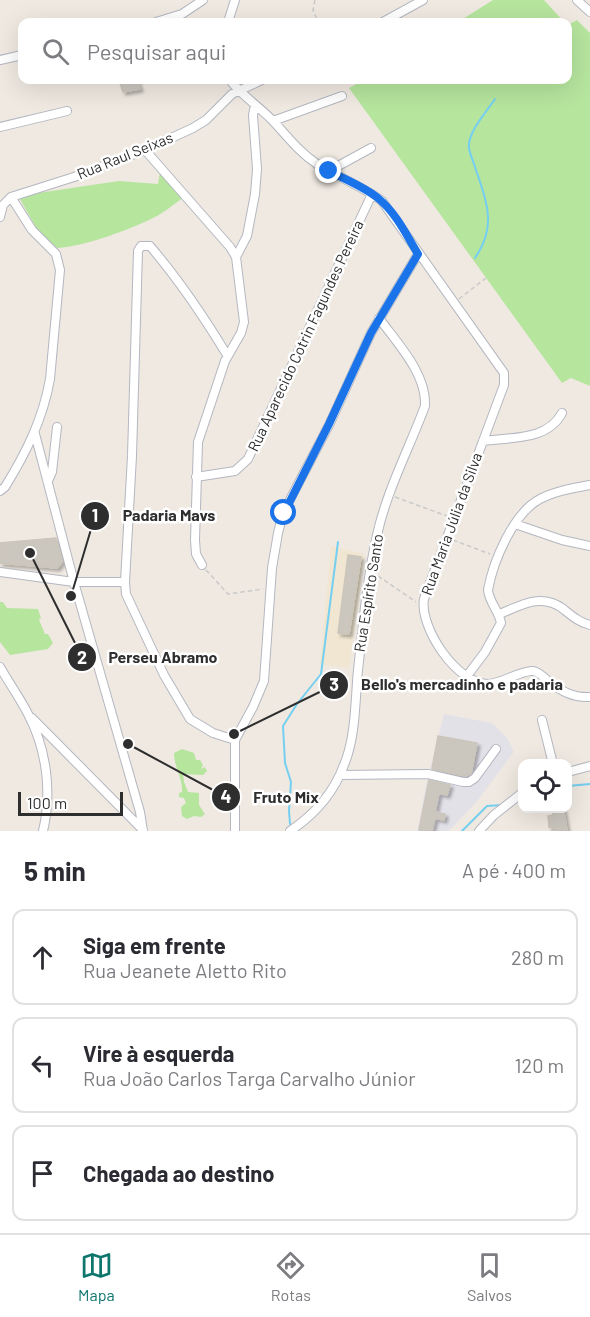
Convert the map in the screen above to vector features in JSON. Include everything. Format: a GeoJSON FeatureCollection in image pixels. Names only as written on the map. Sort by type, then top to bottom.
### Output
{"type":"FeatureCollection","features":[{"type":"Feature","properties":{"kind":"street"},"geometry":{"type":"LineString","coordinates":[[169,18],[182,14],[203,0]]}},
{"type":"Feature","properties":{"kind":"street"},"geometry":{"type":"LineString","coordinates":[[229,18],[235,0]]}},
{"type":"Feature","properties":{"kind":"street"},"geometry":{"type":"LineString","coordinates":[[390,18],[423,0]]}},
{"type":"Feature","properties":{"kind":"street"},"geometry":{"type":"LineString","coordinates":[[577,0],[590,12]]}},
{"type":"Feature","properties":{"kind":"street"},"geometry":{"type":"LineString","coordinates":[[0,60],[18,56]]}},
{"type":"Feature","properties":{"kind":"street","name":"Rua Maria Júlia da Silva"},"geometry":{"type":"LineString","coordinates":[[233,84],[273,121],[300,151],[329,171],[382,201],[505,376],[504,385],[446,538],[423,606],[432,637],[442,652],[467,676]]}},
{"type":"Feature","properties":{"kind":"street","name":"Rua Raul Seixas"},"geometry":{"type":"LineString","coordinates":[[2,204],[11,197],[74,177],[145,150],[200,125],[238,90],[252,84]]}},
{"type":"Feature","properties":{"kind":"street"},"geometry":{"type":"LineString","coordinates":[[273,121],[342,96]]}},
{"type":"Feature","properties":{"kind":"street"},"geometry":{"type":"LineString","coordinates":[[236,257],[247,236],[255,194],[257,170],[253,115],[255,105]]}},
{"type":"Feature","properties":{"kind":"street"},"geometry":{"type":"LineString","coordinates":[[0,127],[67,111]]}},
{"type":"Feature","properties":{"kind":"street"},"geometry":{"type":"LineString","coordinates":[[329,171],[371,148]]}},
{"type":"Feature","properties":{"kind":"street"},"geometry":{"type":"LineString","coordinates":[[145,150],[236,257],[244,322],[241,333],[227,355],[198,442],[195,540],[196,554],[202,565]]}},
{"type":"Feature","properties":{"kind":"street","name":"Rua Aparecido Cotrin Fagundes Pereira"},"geometry":{"type":"LineString","coordinates":[[196,477],[235,471],[248,459],[372,194]]}},
{"type":"Feature","properties":{"kind":"street"},"geometry":{"type":"LineString","coordinates":[[2,489],[34,434],[47,397],[60,270],[56,254],[32,230],[11,197]]}},
{"type":"Feature","properties":{"kind":"street"},"geometry":{"type":"LineString","coordinates":[[0,217],[2,204]]}},
{"type":"Feature","properties":{"kind":"street"},"geometry":{"type":"LineString","coordinates":[[227,355],[169,268],[150,246],[141,246],[137,262],[126,594],[164,675],[190,719],[204,729],[235,740]]}},
{"type":"Feature","properties":{"kind":"street"},"geometry":{"type":"LineString","coordinates":[[234,831],[235,740],[261,692],[264,681],[274,552],[284,513],[380,318],[418,254]]}},
{"type":"Feature","properties":{"kind":"street","name":"Rua Espírito Santo"},"geometry":{"type":"LineString","coordinates":[[290,831],[315,811],[340,775],[347,757],[370,570],[389,494],[425,406],[422,384],[380,318]]}},
{"type":"Feature","properties":{"kind":"street"},"geometry":{"type":"LineString","coordinates":[[483,441],[523,436],[547,430],[555,424],[562,413]]}},
{"type":"Feature","properties":{"kind":"street"},"geometry":{"type":"LineString","coordinates":[[48,481],[52,472],[57,426]]}},
{"type":"Feature","properties":{"kind":"street"},"geometry":{"type":"LineString","coordinates":[[34,434],[74,582],[141,812],[143,831]]}},
{"type":"Feature","properties":{"kind":"street"},"geometry":{"type":"LineString","coordinates":[[590,485],[554,493],[539,500],[526,509],[515,524],[499,557],[488,590],[488,596],[500,614],[501,623],[467,676],[489,684],[529,671],[536,672],[557,688],[574,696],[590,697]]}},
{"type":"Feature","properties":{"kind":"street"},"geometry":{"type":"LineString","coordinates":[[515,524],[562,540],[590,546]]}},
{"type":"Feature","properties":{"kind":"street"},"geometry":{"type":"LineString","coordinates":[[0,572],[74,582],[125,582]]}},
{"type":"Feature","properties":{"kind":"street"},"geometry":{"type":"LineString","coordinates":[[500,614],[532,601],[544,600],[554,603],[578,621],[590,625]]}},
{"type":"Feature","properties":{"kind":"street"},"geometry":{"type":"LineString","coordinates":[[0,667],[29,715],[39,742],[47,776],[48,796],[43,831]]}},
{"type":"Feature","properties":{"kind":"street"},"geometry":{"type":"LineString","coordinates":[[0,684],[11,686]]}},
{"type":"Feature","properties":{"kind":"street"},"geometry":{"type":"LineString","coordinates":[[29,715],[143,831]]}},
{"type":"Feature","properties":{"kind":"street"},"geometry":{"type":"LineString","coordinates":[[542,720],[552,759]]}},
{"type":"Feature","properties":{"kind":"street"},"geometry":{"type":"LineString","coordinates":[[340,775],[428,774],[469,782],[475,778],[496,749]]}},
{"type":"Feature","properties":{"kind":"street"},"geometry":{"type":"LineString","coordinates":[[572,771],[590,766]]}},
{"type":"Feature","properties":{"kind":"street"},"geometry":{"type":"LineString","coordinates":[[479,831],[495,814],[518,796]]}},
{"type":"Feature","properties":{"kind":"path"},"geometry":{"type":"LineString","coordinates":[[315,0],[313,10],[316,18]]}},
{"type":"Feature","properties":{"kind":"path"},"geometry":{"type":"LineString","coordinates":[[454,303],[486,278]]}},
{"type":"Feature","properties":{"kind":"path"},"geometry":{"type":"LineString","coordinates":[[389,494],[453,519]]}},
{"type":"Feature","properties":{"kind":"path"},"geometry":{"type":"LineString","coordinates":[[446,538],[499,557]]}},
{"type":"Feature","properties":{"kind":"path"},"geometry":{"type":"LineString","coordinates":[[202,565],[228,594],[271,588]]}},
{"type":"Feature","properties":{"kind":"path"},"geometry":{"type":"LineString","coordinates":[[370,570],[423,606]]}},
{"type":"Feature","properties":{"kind":"shaded area"},"geometry":{"type":"Polygon","coordinates":[[[331,546],[364,554],[349,668],[320,664],[331,546]]]}},
{"type":"Feature","properties":{"kind":"shaded area"},"geometry":{"type":"Polygon","coordinates":[[[444,714],[492,723],[507,738],[513,753],[478,800],[453,827],[448,831],[417,831],[427,780],[444,714]]]}},
{"type":"Feature","properties":{"kind":"green space"},"geometry":{"type":"Polygon","coordinates":[[[493,0],[544,0],[560,18],[464,18],[493,0]]]}},
{"type":"Feature","properties":{"kind":"green space"},"geometry":{"type":"Polygon","coordinates":[[[577,20],[590,33],[590,386],[571,378],[562,383],[349,88],[356,84],[572,84],[572,23],[577,20]]]}},
{"type":"Feature","properties":{"kind":"green space"},"geometry":{"type":"Polygon","coordinates":[[[160,172],[183,198],[159,215],[133,227],[94,241],[68,247],[57,248],[38,231],[20,199],[38,193],[119,181],[158,184],[160,172]]]}},
{"type":"Feature","properties":{"kind":"green space"},"geometry":{"type":"Polygon","coordinates":[[[0,602],[3,602],[7,608],[38,609],[41,618],[39,620],[45,634],[48,634],[53,643],[48,649],[10,655],[0,642],[0,602]]]}},
{"type":"Feature","properties":{"kind":"green space"},"geometry":{"type":"Polygon","coordinates":[[[182,749],[194,753],[196,760],[200,760],[203,765],[201,769],[205,767],[207,771],[203,775],[183,774],[188,792],[199,793],[199,805],[205,814],[201,817],[194,816],[187,819],[182,816],[181,807],[186,803],[184,798],[179,797],[182,787],[174,753],[182,749]]]}},
{"type":"Feature","properties":{"kind":"building"},"geometry":{"type":"Polygon","coordinates":[[[120,84],[138,84],[140,89],[123,92],[120,84]]]}},
{"type":"Feature","properties":{"kind":"building"},"geometry":{"type":"Polygon","coordinates":[[[56,538],[62,562],[57,568],[0,563],[0,543],[56,538]]]}},
{"type":"Feature","properties":{"kind":"building"},"geometry":{"type":"Polygon","coordinates":[[[348,555],[361,557],[349,634],[338,633],[348,555]]]}},
{"type":"Feature","properties":{"kind":"building"},"geometry":{"type":"Polygon","coordinates":[[[438,736],[477,743],[471,774],[465,776],[432,769],[438,736]]]}},
{"type":"Feature","properties":{"kind":"building"},"geometry":{"type":"Polygon","coordinates":[[[429,780],[450,785],[447,795],[439,793],[435,812],[445,814],[444,820],[435,818],[432,831],[425,831],[419,830],[429,780]]]}},
{"type":"Feature","properties":{"kind":"building"},"geometry":{"type":"Polygon","coordinates":[[[553,813],[564,813],[567,830],[555,831],[555,828],[549,827],[548,816],[553,815],[553,813]]]}},
{"type":"Feature","properties":{"kind":"waterway"},"geometry":{"type":"LineString","coordinates":[[475,258],[486,235],[488,214],[469,142],[474,129],[495,99]]}},
{"type":"Feature","properties":{"kind":"waterway"},"geometry":{"type":"LineString","coordinates":[[290,824],[291,782],[285,763],[283,726],[321,674],[338,542]]}},
{"type":"Feature","properties":{"kind":"waterway"},"geometry":{"type":"LineString","coordinates":[[572,786],[590,784]]}},
{"type":"Feature","properties":{"kind":"waterway"},"geometry":{"type":"LineString","coordinates":[[462,831],[487,806],[502,805]]}},
{"type":"Feature","properties":{"kind":"place","name":"Perseu Abramo"},"geometry":{"type":"Point","coordinates":[30,553]}},
{"type":"Feature","properties":{"kind":"place","name":"Padaria Mavs"},"geometry":{"type":"Point","coordinates":[71,596]}},
{"type":"Feature","properties":{"kind":"place","name":"Bello's mercadinho e padaria"},"geometry":{"type":"Point","coordinates":[234,734]}},
{"type":"Feature","properties":{"kind":"place","name":"Fruto Mix"},"geometry":{"type":"Point","coordinates":[128,744]}},
{"type":"Feature","properties":{"kind":"route"},"geometry":{"type":"LineString","coordinates":[[284,513],[371,333],[418,254],[382,201],[329,171]]}}]}
